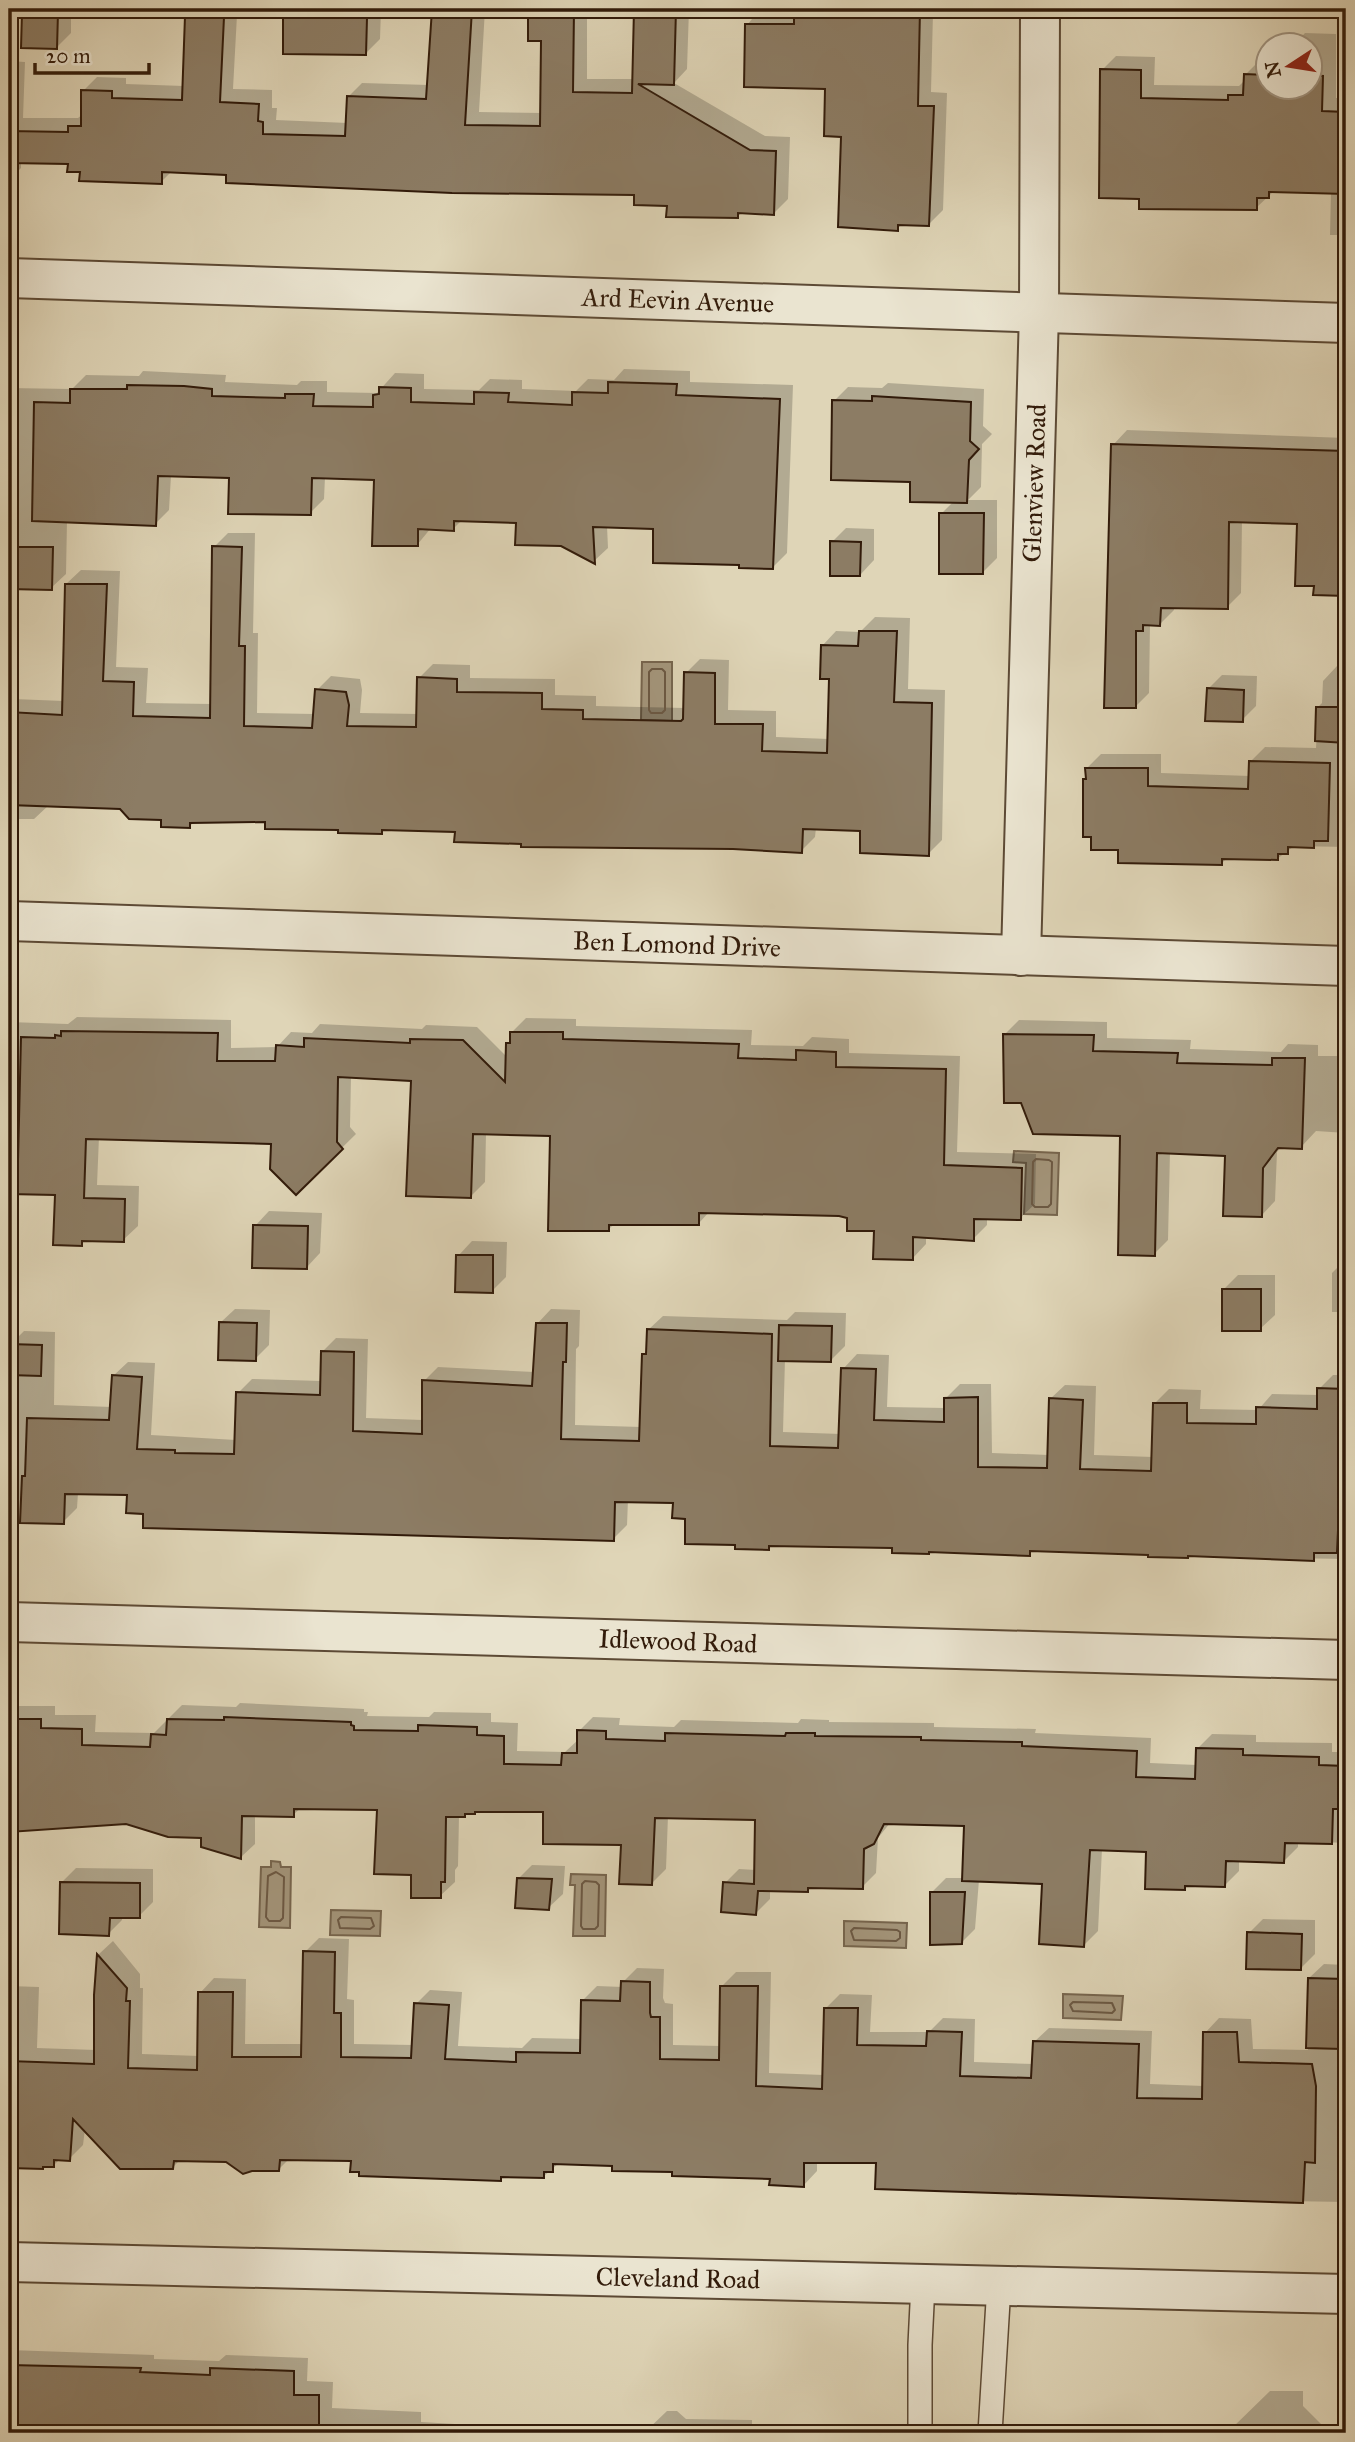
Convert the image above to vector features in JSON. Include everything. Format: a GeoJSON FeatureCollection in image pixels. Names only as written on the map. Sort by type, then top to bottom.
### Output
{"type":"FeatureCollection","features":[{"type":"Feature","properties":{"kind":"street","name":"Glenview Road"},"geometry":{"type":"LineString","coordinates":[[1021,956],[1039,312],[1040,9]]}},
{"type":"Feature","properties":{"kind":"street","name":"Ard Eevin Avenue"},"geometry":{"type":"LineString","coordinates":[[9,278],[1346,323]]}},
{"type":"Feature","properties":{"kind":"street","name":"Ben Lomond Drive"},"geometry":{"type":"LineString","coordinates":[[9,921],[1346,966]]}},
{"type":"Feature","properties":{"kind":"street","name":"Idlewood Road"},"geometry":{"type":"LineString","coordinates":[[9,1622],[1346,1660]]}},
{"type":"Feature","properties":{"kind":"street","name":"Cleveland Road"},"geometry":{"type":"LineString","coordinates":[[9,2262],[1346,2294]]}},
{"type":"Feature","properties":{"kind":"lane"},"geometry":{"type":"LineString","coordinates":[[920,2433],[923,2284]]}},
{"type":"Feature","properties":{"kind":"lane"},"geometry":{"type":"LineString","coordinates":[[990,2433],[999,2285]]}},
{"type":"Feature","properties":{"kind":"water"},"geometry":{"type":"Polygon","coordinates":[[[642,662],[672,662],[672,721],[641,720],[642,662]]]}},
{"type":"Feature","properties":{"kind":"water"},"geometry":{"type":"Polygon","coordinates":[[[1014,1151],[1059,1153],[1057,1215],[1024,1214],[1026,1163],[1013,1162],[1014,1151]]]}},
{"type":"Feature","properties":{"kind":"water"},"geometry":{"type":"Polygon","coordinates":[[[271,1861],[280,1862],[281,1867],[291,1867],[290,1928],[259,1927],[261,1867],[271,1867],[271,1861]]]}},
{"type":"Feature","properties":{"kind":"water"},"geometry":{"type":"Polygon","coordinates":[[[571,1874],[606,1875],[605,1936],[573,1936],[575,1885],[570,1885],[571,1874]]]}},
{"type":"Feature","properties":{"kind":"water"},"geometry":{"type":"Polygon","coordinates":[[[331,1910],[381,1911],[380,1936],[330,1935],[331,1910]]]}},
{"type":"Feature","properties":{"kind":"water"},"geometry":{"type":"Polygon","coordinates":[[[844,1921],[907,1923],[906,1948],[844,1946],[844,1921]]]}},
{"type":"Feature","properties":{"kind":"water"},"geometry":{"type":"Polygon","coordinates":[[[1063,1994],[1123,1996],[1121,2020],[1063,2018],[1063,1994]]]}},
{"type":"Feature","properties":{"kind":"building"},"geometry":{"type":"Polygon","coordinates":[[[283,9],[361,9],[361,18],[367,18],[366,55],[283,54],[283,9]]]}},
{"type":"Feature","properties":{"kind":"building"},"geometry":{"type":"Polygon","coordinates":[[[432,9],[472,9],[465,125],[540,126],[541,41],[528,41],[528,9],[574,9],[573,92],[632,93],[634,9],[676,9],[674,85],[638,84],[750,150],[776,151],[774,215],[738,213],[738,218],[666,217],[667,206],[634,205],[634,195],[452,193],[226,183],[226,175],[162,172],[162,184],[79,181],[80,172],[67,172],[68,164],[9,163],[9,131],[68,132],[68,126],[81,126],[81,90],[112,91],[112,98],[182,100],[185,16],[224,17],[220,102],[259,104],[258,121],[263,122],[263,134],[345,136],[347,96],[426,99],[432,9]]]}},
{"type":"Feature","properties":{"kind":"building"},"geometry":{"type":"Polygon","coordinates":[[[794,9],[920,9],[918,106],[934,106],[929,226],[898,225],[898,231],[838,227],[841,137],[824,136],[825,89],[744,87],[745,24],[794,24],[794,9]]]}},
{"type":"Feature","properties":{"kind":"building"},"geometry":{"type":"Polygon","coordinates":[[[22,12],[58,12],[57,49],[21,48],[22,12]]]}},
{"type":"Feature","properties":{"kind":"building"},"geometry":{"type":"Polygon","coordinates":[[[1100,69],[1141,70],[1141,98],[1228,100],[1228,95],[1243,95],[1244,74],[1254,74],[1254,102],[1322,102],[1322,111],[1346,112],[1346,194],[1269,192],[1269,198],[1257,198],[1257,210],[1139,209],[1139,199],[1099,198],[1100,69]]]}},
{"type":"Feature","properties":{"kind":"building"},"geometry":{"type":"Polygon","coordinates":[[[608,382],[677,384],[676,395],[780,399],[773,569],[739,568],[739,565],[653,563],[653,529],[593,527],[595,564],[561,546],[515,545],[516,523],[454,521],[454,531],[418,529],[418,546],[372,546],[374,480],[312,478],[311,515],[228,514],[229,478],[158,476],[156,526],[32,521],[34,402],[70,403],[70,389],[127,389],[127,385],[184,386],[212,389],[212,396],[285,398],[285,394],[314,394],[313,406],[373,407],[373,395],[379,394],[379,387],[411,388],[411,402],[474,404],[474,392],[509,393],[508,402],[572,405],[572,392],[608,393],[608,382]]]}},
{"type":"Feature","properties":{"kind":"building"},"geometry":{"type":"Polygon","coordinates":[[[872,396],[971,402],[970,441],[979,449],[969,460],[967,503],[910,502],[910,482],[831,480],[832,400],[872,401],[872,396]]]}},
{"type":"Feature","properties":{"kind":"building"},"geometry":{"type":"Polygon","coordinates":[[[1111,444],[1346,451],[1346,596],[1313,595],[1314,586],[1295,586],[1297,524],[1229,522],[1228,609],[1161,608],[1160,626],[1143,625],[1143,631],[1136,631],[1136,708],[1104,708],[1111,444]]]}},
{"type":"Feature","properties":{"kind":"building"},"geometry":{"type":"Polygon","coordinates":[[[939,513],[984,513],[983,574],[939,574],[939,513]]]}},
{"type":"Feature","properties":{"kind":"building"},"geometry":{"type":"Polygon","coordinates":[[[830,541],[861,542],[860,576],[830,576],[830,541]]]}},
{"type":"Feature","properties":{"kind":"building"},"geometry":{"type":"Polygon","coordinates":[[[212,546],[242,547],[239,646],[245,646],[244,726],[312,728],[315,689],[346,692],[349,705],[347,726],[416,727],[417,677],[457,679],[457,692],[542,693],[542,709],[583,710],[583,719],[681,721],[684,672],[715,673],[715,724],[763,724],[762,751],[827,753],[829,679],[820,679],[821,645],[858,646],[859,631],[897,631],[894,702],[932,703],[929,856],[860,853],[860,831],[803,829],[802,853],[733,849],[521,847],[521,844],[454,842],[455,832],[382,830],[382,834],[338,833],[338,830],[265,829],[265,822],[190,823],[190,828],[161,827],[161,820],[129,819],[120,809],[9,805],[9,712],[62,715],[65,584],[107,584],[103,681],[134,682],[133,716],[210,718],[212,546]]]}},
{"type":"Feature","properties":{"kind":"building"},"geometry":{"type":"Polygon","coordinates":[[[9,547],[53,547],[52,590],[9,589],[9,547]]]}},
{"type":"Feature","properties":{"kind":"building"},"geometry":{"type":"Polygon","coordinates":[[[1207,688],[1244,690],[1243,722],[1205,721],[1207,688]]]}},
{"type":"Feature","properties":{"kind":"building"},"geometry":{"type":"Polygon","coordinates":[[[1316,707],[1346,707],[1346,743],[1315,741],[1316,707]]]}},
{"type":"Feature","properties":{"kind":"building"},"geometry":{"type":"Polygon","coordinates":[[[1249,761],[1330,763],[1328,841],[1314,841],[1314,848],[1288,847],[1288,854],[1278,854],[1278,860],[1222,859],[1222,865],[1118,863],[1118,850],[1091,850],[1091,837],[1083,837],[1085,768],[1148,768],[1148,786],[1248,789],[1249,761]]]}},
{"type":"Feature","properties":{"kind":"building"},"geometry":{"type":"Polygon","coordinates":[[[61,1031],[218,1033],[217,1061],[275,1061],[276,1045],[304,1047],[304,1038],[410,1043],[410,1039],[463,1040],[505,1082],[506,1043],[510,1043],[510,1032],[563,1032],[563,1039],[739,1044],[738,1058],[796,1060],[796,1050],[836,1052],[836,1067],[946,1069],[944,1165],[1022,1168],[1021,1220],[974,1219],[974,1241],[913,1237],[913,1260],[873,1259],[874,1231],[847,1231],[847,1218],[839,1216],[699,1213],[699,1225],[609,1225],[609,1231],[548,1231],[550,1136],[473,1134],[471,1198],[406,1196],[411,1081],[338,1077],[337,1142],[343,1149],[296,1195],[270,1169],[271,1144],[86,1139],[84,1198],[125,1199],[124,1242],[82,1241],[82,1246],[53,1245],[55,1195],[9,1194],[9,1161],[18,1161],[21,1037],[55,1038],[55,1035],[61,1036],[61,1031]]]}},
{"type":"Feature","properties":{"kind":"building"},"geometry":{"type":"Polygon","coordinates":[[[1003,1034],[1094,1035],[1093,1051],[1178,1053],[1177,1063],[1272,1065],[1272,1058],[1305,1058],[1302,1149],[1278,1148],[1263,1168],[1262,1217],[1223,1216],[1225,1156],[1157,1153],[1155,1256],[1118,1255],[1120,1136],[1033,1134],[1021,1103],[1004,1103],[1003,1034]]]}},
{"type":"Feature","properties":{"kind":"building"},"geometry":{"type":"Polygon","coordinates":[[[253,1225],[308,1226],[307,1269],[252,1268],[253,1225]]]}},
{"type":"Feature","properties":{"kind":"building"},"geometry":{"type":"Polygon","coordinates":[[[456,1255],[493,1255],[493,1293],[455,1292],[456,1255]]]}},
{"type":"Feature","properties":{"kind":"building"},"geometry":{"type":"Polygon","coordinates":[[[1222,1289],[1261,1289],[1261,1331],[1222,1331],[1222,1289]]]}},
{"type":"Feature","properties":{"kind":"building"},"geometry":{"type":"Polygon","coordinates":[[[219,1322],[257,1323],[256,1361],[218,1360],[219,1322]]]}},
{"type":"Feature","properties":{"kind":"building"},"geometry":{"type":"Polygon","coordinates":[[[536,1323],[567,1323],[561,1439],[639,1441],[642,1354],[646,1354],[647,1329],[772,1334],[770,1446],[838,1448],[841,1368],[876,1369],[874,1420],[944,1422],[944,1398],[978,1397],[978,1467],[1047,1468],[1049,1398],[1083,1400],[1080,1469],[1151,1471],[1153,1403],[1187,1403],[1187,1423],[1256,1424],[1256,1407],[1317,1409],[1317,1388],[1346,1389],[1345,1508],[1339,1508],[1337,1553],[1314,1553],[1314,1561],[1030,1551],[1030,1556],[892,1553],[892,1548],[769,1546],[769,1550],[735,1549],[735,1545],[685,1544],[685,1519],[672,1518],[673,1503],[615,1502],[614,1541],[143,1528],[143,1514],[126,1513],[127,1495],[65,1494],[64,1524],[20,1523],[27,1418],[109,1420],[112,1375],[142,1377],[137,1449],[234,1454],[236,1392],[320,1395],[321,1351],[354,1352],[353,1431],[422,1434],[422,1380],[532,1386],[536,1323]]]}},
{"type":"Feature","properties":{"kind":"building"},"geometry":{"type":"Polygon","coordinates":[[[779,1325],[832,1326],[831,1362],[778,1361],[779,1325]]]}},
{"type":"Feature","properties":{"kind":"building"},"geometry":{"type":"Polygon","coordinates":[[[9,1344],[42,1345],[41,1376],[9,1375],[9,1344]]]}},
{"type":"Feature","properties":{"kind":"building"},"geometry":{"type":"Polygon","coordinates":[[[224,1717],[351,1722],[354,1730],[418,1731],[418,1725],[477,1727],[477,1735],[504,1736],[504,1764],[561,1765],[562,1753],[577,1753],[577,1730],[606,1731],[606,1739],[665,1741],[665,1733],[785,1736],[786,1733],[815,1733],[815,1736],[921,1737],[921,1740],[1022,1742],[1022,1746],[1137,1751],[1136,1777],[1195,1779],[1196,1748],[1243,1749],[1243,1755],[1319,1757],[1319,1765],[1346,1766],[1346,1809],[1333,1809],[1332,1844],[1285,1843],[1284,1863],[1226,1861],[1225,1887],[1145,1889],[1146,1852],[1090,1850],[1084,1947],[1039,1944],[1042,1884],[962,1881],[964,1826],[884,1824],[874,1844],[864,1849],[863,1889],[758,1891],[756,1915],[721,1912],[723,1882],[754,1884],[755,1820],[655,1818],[652,1885],[619,1884],[621,1845],[543,1844],[543,1812],[475,1812],[465,1814],[465,1817],[446,1817],[445,1882],[441,1882],[441,1898],[411,1898],[411,1875],[374,1874],[377,1810],[294,1809],[294,1817],[242,1816],[241,1859],[201,1847],[201,1838],[168,1837],[126,1824],[9,1832],[9,1719],[41,1719],[41,1728],[82,1729],[82,1745],[150,1747],[151,1734],[166,1735],[167,1719],[224,1720],[224,1717]]]}},
{"type":"Feature","properties":{"kind":"building"},"geometry":{"type":"Polygon","coordinates":[[[517,1878],[552,1879],[549,1910],[515,1908],[517,1878]]]}},
{"type":"Feature","properties":{"kind":"building"},"geometry":{"type":"Polygon","coordinates":[[[60,1882],[140,1883],[140,1918],[110,1918],[109,1936],[59,1934],[60,1882]]]}},
{"type":"Feature","properties":{"kind":"building"},"geometry":{"type":"Polygon","coordinates":[[[930,1892],[965,1892],[962,1944],[930,1945],[930,1892]]]}},
{"type":"Feature","properties":{"kind":"building"},"geometry":{"type":"Polygon","coordinates":[[[1247,1932],[1302,1934],[1301,1970],[1246,1969],[1247,1932]]]}},
{"type":"Feature","properties":{"kind":"building"},"geometry":{"type":"Polygon","coordinates":[[[303,1951],[335,1952],[334,2013],[341,2013],[341,2057],[411,2058],[414,2003],[449,2005],[445,2059],[516,2062],[516,2052],[580,2053],[581,2000],[620,2001],[621,1981],[650,1982],[651,2017],[660,2017],[660,2059],[719,2060],[720,1986],[758,1986],[756,2086],[822,2089],[824,2008],[858,2008],[857,2045],[926,2046],[927,2031],[962,2032],[960,2076],[1031,2078],[1033,2041],[1139,2044],[1137,2098],[1202,2099],[1203,2032],[1237,2032],[1239,2062],[1312,2064],[1316,2086],[1315,2163],[1305,2162],[1303,2203],[875,2189],[876,2163],[804,2163],[804,2187],[769,2185],[770,2179],[672,2176],[672,2172],[612,2171],[612,2166],[553,2164],[553,2172],[544,2172],[544,2178],[501,2177],[501,2181],[359,2176],[359,2172],[350,2172],[351,2161],[280,2160],[279,2171],[252,2171],[243,2174],[226,2162],[174,2161],[173,2169],[120,2169],[73,2119],[70,2161],[54,2160],[54,2167],[43,2169],[9,2168],[9,2061],[94,2064],[97,1954],[127,1988],[126,2001],[130,2001],[128,2068],[197,2070],[198,1992],[233,1992],[232,2057],[301,2057],[303,1951]]]}},
{"type":"Feature","properties":{"kind":"building"},"geometry":{"type":"Polygon","coordinates":[[[1308,1978],[1345,1979],[1342,2049],[1306,2048],[1308,1978]]]}},
{"type":"Feature","properties":{"kind":"building"},"geometry":{"type":"Polygon","coordinates":[[[9,2365],[141,2368],[140,2372],[210,2375],[210,2368],[294,2371],[294,2395],[319,2395],[319,2433],[9,2433],[9,2365]]]}}]}
